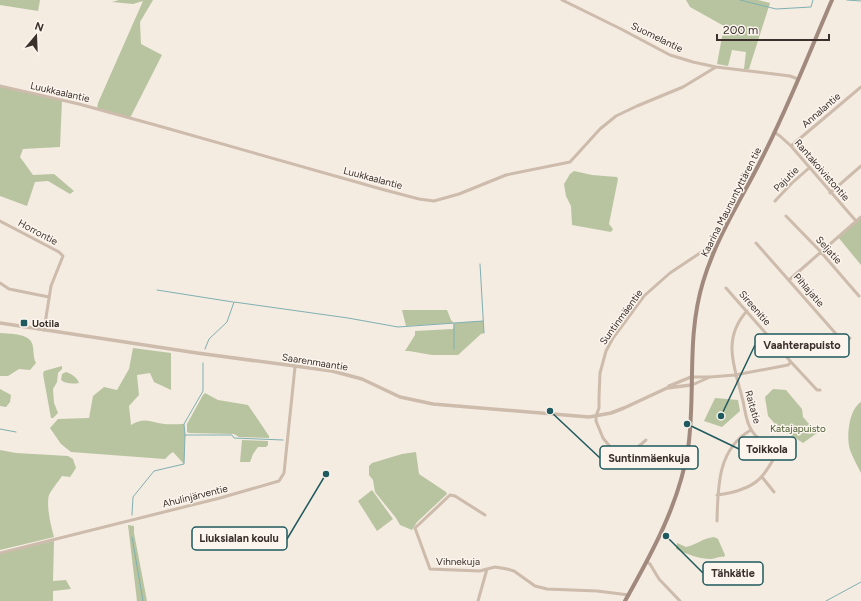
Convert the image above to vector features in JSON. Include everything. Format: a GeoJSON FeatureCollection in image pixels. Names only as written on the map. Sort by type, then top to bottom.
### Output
{"type":"FeatureCollection","features":[{"type":"Feature","properties":{"kind":"main road","name":"Kaarina Maununtyttären tie"},"geometry":{"type":"LineString","coordinates":[[626,601],[666,522],[678,490],[683,470],[691,415],[693,332],[697,304],[713,253],[774,132],[832,0]]}},
{"type":"Feature","properties":{"kind":"street","name":"Suomelantie"},"geometry":{"type":"LineString","coordinates":[[562,0],[622,29],[670,55],[692,62],[716,67],[790,76],[798,79]]}},
{"type":"Feature","properties":{"kind":"street","name":"Luukkaalantie"},"geometry":{"type":"LineString","coordinates":[[0,86],[79,104],[381,189],[419,199],[434,201],[459,194],[506,175],[570,162],[600,129],[616,116],[683,87],[716,67]]}},
{"type":"Feature","properties":{"kind":"street","name":"Annalantie"},"geometry":{"type":"LineString","coordinates":[[791,146],[861,86]]}},
{"type":"Feature","properties":{"kind":"street","name":"Rantakoivistontie"},"geometry":{"type":"LineString","coordinates":[[774,132],[791,146],[830,193],[856,221]]}},
{"type":"Feature","properties":{"kind":"street"},"geometry":{"type":"LineString","coordinates":[[830,193],[861,166]]}},
{"type":"Feature","properties":{"kind":"street","name":"Pajutie"},"geometry":{"type":"LineString","coordinates":[[775,201],[809,168]]}},
{"type":"Feature","properties":{"kind":"street"},"geometry":{"type":"LineString","coordinates":[[833,183],[836,187]]}},
{"type":"Feature","properties":{"kind":"street","name":"Seljatie"},"geometry":{"type":"LineString","coordinates":[[786,216],[859,296]]}},
{"type":"Feature","properties":{"kind":"street"},"geometry":{"type":"LineString","coordinates":[[789,280],[861,217]]}},
{"type":"Feature","properties":{"kind":"street","name":"Horrontie"},"geometry":{"type":"LineString","coordinates":[[0,221],[62,254],[63,256],[51,286],[44,330]]}},
{"type":"Feature","properties":{"kind":"street","name":"Pihlajatie"},"geometry":{"type":"LineString","coordinates":[[756,243],[844,343],[850,338]]}},
{"type":"Feature","properties":{"kind":"street","name":"Suntinmäentie"},"geometry":{"type":"LineString","coordinates":[[646,440],[624,459],[620,459],[603,438],[596,421],[596,416],[598,408],[600,373],[606,351],[613,338],[644,296],[670,273],[703,251],[713,253]]}},
{"type":"Feature","properties":{"kind":"street"},"geometry":{"type":"LineString","coordinates":[[0,283],[9,289],[49,297]]}},
{"type":"Feature","properties":{"kind":"street","name":"Sireenitie"},"geometry":{"type":"LineString","coordinates":[[726,288],[791,362],[817,390],[820,390]]}},
{"type":"Feature","properties":{"kind":"street","name":"Raitatie"},"geometry":{"type":"LineString","coordinates":[[747,311],[741,317],[734,331],[731,344],[735,375],[751,430],[777,454],[762,477]]}},
{"type":"Feature","properties":{"kind":"street","name":"Saarenmaantie"},"geometry":{"type":"LineString","coordinates":[[0,323],[345,374],[362,379],[400,397],[426,403],[571,416],[596,416],[624,408],[667,388],[674,383],[691,377]]}},
{"type":"Feature","properties":{"kind":"street"},"geometry":{"type":"LineString","coordinates":[[691,377],[735,375],[788,365],[791,362]]}},
{"type":"Feature","properties":{"kind":"street","name":"Ahulinjärventie"},"geometry":{"type":"LineString","coordinates":[[0,553],[279,482],[284,473],[295,366]]}},
{"type":"Feature","properties":{"kind":"street"},"geometry":{"type":"LineString","coordinates":[[692,385],[710,377]]}},
{"type":"Feature","properties":{"kind":"street","name":"Saarenmaantie"},"geometry":{"type":"LineString","coordinates":[[667,388],[692,385]]}},
{"type":"Feature","properties":{"kind":"street"},"geometry":{"type":"LineString","coordinates":[[717,521],[720,475],[725,460],[734,445],[751,430]]}},
{"type":"Feature","properties":{"kind":"street"},"geometry":{"type":"LineString","coordinates":[[718,495],[749,487],[762,477],[774,492]]}},
{"type":"Feature","properties":{"kind":"street","name":"Vihnekuja"},"geometry":{"type":"LineString","coordinates":[[430,569],[415,528],[450,495],[455,496],[485,515]]}},
{"type":"Feature","properties":{"kind":"street"},"geometry":{"type":"LineString","coordinates":[[647,562],[650,564],[659,579],[680,601]]}},
{"type":"Feature","properties":{"kind":"street","name":"Vihnekuja"},"geometry":{"type":"LineString","coordinates":[[425,569],[480,571],[495,567],[514,571],[535,586],[547,589],[596,591],[629,595]]}},
{"type":"Feature","properties":{"kind":"street"},"geometry":{"type":"LineString","coordinates":[[478,601],[486,569]]}},
{"type":"Feature","properties":{"kind":"green space"},"geometry":{"type":"Polygon","coordinates":[[[0,0],[40,0],[38,11],[0,5],[0,0]]]}},
{"type":"Feature","properties":{"kind":"green space"},"geometry":{"type":"Polygon","coordinates":[[[119,0],[153,0],[140,22],[141,44],[162,55],[130,118],[97,109],[98,103],[143,1],[133,4],[112,2],[119,0]]]}},
{"type":"Feature","properties":{"kind":"green space"},"geometry":{"type":"Polygon","coordinates":[[[686,0],[758,0],[770,3],[749,69],[744,69],[746,52],[732,50],[728,66],[717,64],[724,26],[690,7],[686,0]]]}},
{"type":"Feature","properties":{"kind":"green space"},"geometry":{"type":"Polygon","coordinates":[[[0,86],[62,100],[60,147],[23,149],[20,157],[33,175],[54,174],[74,191],[70,194],[48,181],[35,182],[27,206],[0,196],[0,86]]]}},
{"type":"Feature","properties":{"kind":"green space"},"geometry":{"type":"Polygon","coordinates":[[[574,171],[592,175],[617,177],[618,179],[609,224],[613,229],[611,232],[572,225],[571,206],[566,196],[564,184],[570,174],[574,171]]]}},
{"type":"Feature","properties":{"kind":"green space"},"geometry":{"type":"Polygon","coordinates":[[[861,217],[861,265],[838,237],[861,217]]]}},
{"type":"Feature","properties":{"kind":"green space"},"geometry":{"type":"Polygon","coordinates":[[[402,310],[447,310],[451,320],[454,323],[406,326],[402,310]]]}},
{"type":"Feature","properties":{"kind":"green space"},"geometry":{"type":"Polygon","coordinates":[[[483,321],[484,333],[458,355],[432,355],[405,351],[415,335],[415,331],[453,329],[454,323],[483,321]]]}},
{"type":"Feature","properties":{"kind":"green space"},"geometry":{"type":"Polygon","coordinates":[[[0,333],[20,335],[32,342],[36,363],[30,370],[19,369],[8,376],[0,376],[0,333]]]}},
{"type":"Feature","properties":{"kind":"green space"},"geometry":{"type":"Polygon","coordinates":[[[133,348],[171,353],[171,390],[154,382],[150,373],[137,375],[139,395],[129,406],[131,425],[144,421],[164,424],[184,424],[184,464],[173,452],[165,459],[71,452],[61,444],[50,428],[58,419],[89,418],[93,396],[104,387],[117,390],[129,369],[133,348]]]}},
{"type":"Feature","properties":{"kind":"green space"},"geometry":{"type":"Polygon","coordinates":[[[62,366],[53,389],[54,403],[58,413],[51,418],[43,374],[44,371],[62,366]]]}},
{"type":"Feature","properties":{"kind":"green space"},"geometry":{"type":"Polygon","coordinates":[[[66,372],[76,378],[79,383],[74,384],[61,380],[62,374],[66,372]]]}},
{"type":"Feature","properties":{"kind":"green space"},"geometry":{"type":"Polygon","coordinates":[[[0,389],[11,395],[10,402],[6,407],[0,406],[0,389]]]}},
{"type":"Feature","properties":{"kind":"green space","name":"Katajapuisto"},"geometry":{"type":"Polygon","coordinates":[[[773,389],[786,390],[802,409],[803,417],[817,433],[803,443],[776,425],[768,416],[765,397],[773,389]]]}},
{"type":"Feature","properties":{"kind":"green space"},"geometry":{"type":"Polygon","coordinates":[[[205,393],[218,400],[248,405],[269,438],[239,437],[234,434],[187,432],[187,424],[205,393]]]}},
{"type":"Feature","properties":{"kind":"green space"},"geometry":{"type":"Polygon","coordinates":[[[715,398],[738,400],[740,411],[722,427],[704,421],[715,398]]]}},
{"type":"Feature","properties":{"kind":"green space"},"geometry":{"type":"Polygon","coordinates":[[[861,402],[861,473],[850,450],[848,438],[851,417],[861,402]]]}},
{"type":"Feature","properties":{"kind":"green space"},"geometry":{"type":"Polygon","coordinates":[[[242,440],[268,441],[268,445],[266,447],[258,447],[250,462],[240,462],[242,440]]]}},
{"type":"Feature","properties":{"kind":"green space"},"geometry":{"type":"Polygon","coordinates":[[[0,450],[16,453],[68,456],[73,459],[76,468],[70,477],[62,476],[49,495],[48,510],[54,537],[0,550],[0,450]]]}},
{"type":"Feature","properties":{"kind":"green space"},"geometry":{"type":"Polygon","coordinates":[[[416,452],[419,474],[447,494],[417,522],[412,530],[400,525],[375,492],[373,480],[369,475],[369,466],[372,463],[402,454],[416,452]]]}},
{"type":"Feature","properties":{"kind":"green space"},"geometry":{"type":"Polygon","coordinates":[[[372,490],[393,519],[377,531],[358,501],[372,490]]]}},
{"type":"Feature","properties":{"kind":"green space"},"geometry":{"type":"Polygon","coordinates":[[[128,525],[134,526],[147,601],[137,601],[128,525]]]}},
{"type":"Feature","properties":{"kind":"green space"},"geometry":{"type":"Polygon","coordinates":[[[714,537],[718,539],[725,555],[724,557],[711,559],[702,558],[676,549],[677,543],[686,547],[714,537]]]}},
{"type":"Feature","properties":{"kind":"green space"},"geometry":{"type":"Polygon","coordinates":[[[54,541],[53,581],[66,580],[71,589],[53,591],[53,601],[0,601],[0,553],[54,541]]]}},
{"type":"Feature","properties":{"kind":"waterway"},"geometry":{"type":"LineString","coordinates":[[740,0],[776,9],[811,7],[813,0]]}},
{"type":"Feature","properties":{"kind":"waterway"},"geometry":{"type":"LineString","coordinates":[[847,0],[861,1]]}},
{"type":"Feature","properties":{"kind":"waterway"},"geometry":{"type":"LineString","coordinates":[[480,264],[484,333]]}},
{"type":"Feature","properties":{"kind":"waterway"},"geometry":{"type":"LineString","coordinates":[[157,290],[233,302]]}},
{"type":"Feature","properties":{"kind":"waterway"},"geometry":{"type":"LineString","coordinates":[[205,349],[209,339],[227,322],[234,302],[348,318],[398,327],[483,321]]}},
{"type":"Feature","properties":{"kind":"waterway"},"geometry":{"type":"LineString","coordinates":[[454,324],[454,349]]}},
{"type":"Feature","properties":{"kind":"waterway"},"geometry":{"type":"LineString","coordinates":[[185,435],[184,424],[203,391],[203,363]]}},
{"type":"Feature","properties":{"kind":"waterway"},"geometry":{"type":"LineString","coordinates":[[0,429],[16,432]]}},
{"type":"Feature","properties":{"kind":"waterway"},"geometry":{"type":"LineString","coordinates":[[132,515],[133,497],[154,471],[184,464],[185,435],[232,435],[234,438],[283,440]]}},
{"type":"Feature","properties":{"kind":"waterway"},"geometry":{"type":"LineString","coordinates":[[132,537],[143,601]]}},
{"type":"Feature","properties":{"kind":"waterway"},"geometry":{"type":"LineString","coordinates":[[826,601],[861,582]]}},
{"type":"Feature","properties":{"kind":"place","name":"Uotila"},"geometry":{"type":"Point","coordinates":[24,323]}},
{"type":"Feature","properties":{"kind":"place","name":"Suntinmäenkuja"},"geometry":{"type":"Point","coordinates":[550,411]}},
{"type":"Feature","properties":{"kind":"place","name":"Vaahterapuisto"},"geometry":{"type":"Point","coordinates":[721,416]}},
{"type":"Feature","properties":{"kind":"place","name":"Toikkola"},"geometry":{"type":"Point","coordinates":[687,424]}},
{"type":"Feature","properties":{"kind":"place","name":"Liuksialan koulu"},"geometry":{"type":"Point","coordinates":[326,474]}},
{"type":"Feature","properties":{"kind":"place","name":"Tähkätie"},"geometry":{"type":"Point","coordinates":[666,536]}}]}
